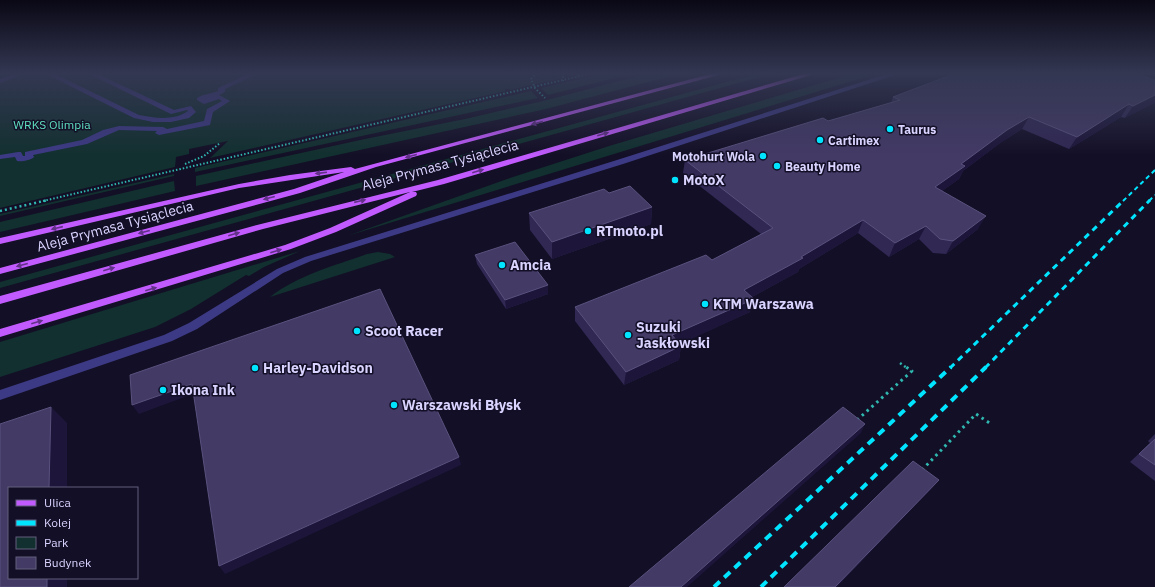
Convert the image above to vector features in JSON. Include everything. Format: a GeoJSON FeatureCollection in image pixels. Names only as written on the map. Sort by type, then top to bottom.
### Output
{"type":"FeatureCollection","features":[{"type":"Feature","properties":{"kind":"main road","name":"Aleja Prymasa Tysiąclecia"},"geometry":{"type":"LineString","coordinates":[[0,271],[297,191],[373,165],[619,100]]}},
{"type":"Feature","properties":{"kind":"main road","name":"Aleja Prymasa Tysiąclecia"},"geometry":{"type":"LineString","coordinates":[[0,300],[294,217],[441,182],[720,100]]}},
{"type":"Feature","properties":{"kind":"main road"},"geometry":{"type":"LineString","coordinates":[[0,241],[239,186],[373,165]]}},
{"type":"Feature","properties":{"kind":"main road"},"geometry":{"type":"LineString","coordinates":[[0,333],[288,247],[334,230],[441,182]]}},
{"type":"Feature","properties":{"kind":"lane"},"geometry":{"type":"LineString","coordinates":[[105,100],[130,114],[161,120],[183,118],[192,112],[189,107],[174,112],[149,100]]}},
{"type":"Feature","properties":{"kind":"lane"},"geometry":{"type":"LineString","coordinates":[[0,157],[18,154],[20,159],[30,157],[28,154],[84,142],[119,128],[151,128],[164,130],[159,133],[207,123],[210,111],[227,101],[226,100]]}},
{"type":"Feature","properties":{"kind":"lane"},"geometry":{"type":"LineString","coordinates":[[0,395],[168,338],[193,326],[280,272],[308,259],[811,100]]}},
{"type":"Feature","properties":{"kind":"path"},"geometry":{"type":"LineString","coordinates":[[0,211],[478,100]]}},
{"type":"Feature","properties":{"kind":"path"},"geometry":{"type":"LineString","coordinates":[[185,164],[201,159],[213,150],[220,142]]}},
{"type":"Feature","properties":{"kind":"path"},"geometry":{"type":"LineString","coordinates":[[855,422],[912,371],[900,363]]}},
{"type":"Feature","properties":{"kind":"path"},"geometry":{"type":"LineString","coordinates":[[920,472],[976,414],[991,424]]}},
{"type":"Feature","properties":{"kind":"green space","name":"WRKS Olimpia"},"geometry":{"type":"Polygon","coordinates":[[[0,100],[465,100],[210,158],[228,141],[189,149],[189,154],[176,157],[175,167],[0,208],[0,100]]]}},
{"type":"Feature","properties":{"kind":"green space"},"geometry":{"type":"Polygon","coordinates":[[[490,100],[527,100],[195,172],[195,168],[490,100]]]}},
{"type":"Feature","properties":{"kind":"green space"},"geometry":{"type":"Polygon","coordinates":[[[579,100],[546,109],[196,186],[196,176],[543,101],[579,100]]]}},
{"type":"Feature","properties":{"kind":"green space"},"geometry":{"type":"Polygon","coordinates":[[[660,100],[675,100],[0,288],[0,282],[660,100]]]}},
{"type":"Feature","properties":{"kind":"green space"},"geometry":{"type":"Polygon","coordinates":[[[763,100],[789,100],[347,236],[510,178],[609,146],[763,100]]]}},
{"type":"Feature","properties":{"kind":"green space"},"geometry":{"type":"Polygon","coordinates":[[[174,174],[174,176],[0,216],[0,214],[174,174]]]}},
{"type":"Feature","properties":{"kind":"green space"},"geometry":{"type":"Polygon","coordinates":[[[174,181],[175,191],[0,232],[0,222],[174,181]]]}},
{"type":"Feature","properties":{"kind":"green space"},"geometry":{"type":"Polygon","coordinates":[[[300,251],[264,267],[249,276],[246,275],[191,309],[155,327],[0,377],[0,342],[300,251]]]}},
{"type":"Feature","properties":{"kind":"green space"},"geometry":{"type":"Polygon","coordinates":[[[378,252],[390,254],[395,257],[270,297],[281,289],[304,277],[367,254],[378,252]]]}},
{"type":"Feature","properties":{"kind":"building"},"geometry":{"type":"Polygon","coordinates":[[[899,100],[1144,100],[1133,106],[1129,104],[1077,137],[1029,117],[1007,130],[961,164],[965,166],[935,187],[986,216],[953,241],[940,239],[926,226],[895,243],[863,220],[801,257],[803,258],[744,290],[754,299],[672,335],[681,346],[626,372],[575,307],[706,255],[712,260],[773,228],[685,160],[823,118],[828,121],[899,100]]]}},
{"type":"Feature","properties":{"kind":"building"},"geometry":{"type":"Polygon","coordinates":[[[630,186],[652,207],[552,242],[529,213],[604,189],[609,193],[630,186]]]}},
{"type":"Feature","properties":{"kind":"building"},"geometry":{"type":"Polygon","coordinates":[[[515,242],[548,285],[505,300],[475,255],[515,242]]]}},
{"type":"Feature","properties":{"kind":"building"},"geometry":{"type":"Polygon","coordinates":[[[380,289],[459,457],[219,566],[192,384],[132,405],[130,375],[380,289]]]}},
{"type":"Feature","properties":{"kind":"building"},"geometry":{"type":"Polygon","coordinates":[[[51,407],[49,487],[8,487],[8,579],[47,579],[47,587],[0,587],[0,424],[51,407]]]}},
{"type":"Feature","properties":{"kind":"building"},"geometry":{"type":"Polygon","coordinates":[[[843,407],[865,424],[681,587],[629,587],[843,407]]]}},
{"type":"Feature","properties":{"kind":"building"},"geometry":{"type":"Polygon","coordinates":[[[1155,439],[1155,465],[1139,454],[1155,439]]]}},
{"type":"Feature","properties":{"kind":"building"},"geometry":{"type":"Polygon","coordinates":[[[913,461],[939,480],[835,587],[784,587],[913,461]]]}},
{"type":"Feature","properties":{"kind":"railway"},"geometry":{"type":"LineString","coordinates":[[1123,201],[1155,170]]}},
{"type":"Feature","properties":{"kind":"railway"},"geometry":{"type":"LineString","coordinates":[[1150,200],[1155,195]]}},
{"type":"Feature","properties":{"kind":"railway"},"geometry":{"type":"LineString","coordinates":[[950,368],[1124,200]]}},
{"type":"Feature","properties":{"kind":"railway"},"geometry":{"type":"LineString","coordinates":[[986,367],[1150,200]]}},
{"type":"Feature","properties":{"kind":"railway"},"geometry":{"type":"LineString","coordinates":[[714,587],[951,367]]}},
{"type":"Feature","properties":{"kind":"railway"},"geometry":{"type":"LineString","coordinates":[[761,587],[986,367]]}},
{"type":"Feature","properties":{"kind":"place","name":"Taurus"},"geometry":{"type":"Point","coordinates":[890,129]}},
{"type":"Feature","properties":{"kind":"place","name":"Cartimex"},"geometry":{"type":"Point","coordinates":[820,140]}},
{"type":"Feature","properties":{"kind":"place","name":"Motohurt Wola"},"geometry":{"type":"Point","coordinates":[763,156]}},
{"type":"Feature","properties":{"kind":"place","name":"Beauty Home"},"geometry":{"type":"Point","coordinates":[777,166]}},
{"type":"Feature","properties":{"kind":"place","name":"MotoX"},"geometry":{"type":"Point","coordinates":[675,180]}},
{"type":"Feature","properties":{"kind":"place","name":"RTmoto.pl"},"geometry":{"type":"Point","coordinates":[588,231]}},
{"type":"Feature","properties":{"kind":"place","name":"Amcia"},"geometry":{"type":"Point","coordinates":[502,265]}},
{"type":"Feature","properties":{"kind":"place","name":"KTM Warszawa"},"geometry":{"type":"Point","coordinates":[705,304]}},
{"type":"Feature","properties":{"kind":"place","name":"Scoot Racer"},"geometry":{"type":"Point","coordinates":[357,331]}},
{"type":"Feature","properties":{"kind":"place","name":"Suzuki Jaskłowski"},"geometry":{"type":"Point","coordinates":[628,335]}},
{"type":"Feature","properties":{"kind":"place","name":"Harley-Davidson"},"geometry":{"type":"Point","coordinates":[255,368]}},
{"type":"Feature","properties":{"kind":"place","name":"Ikona Ink"},"geometry":{"type":"Point","coordinates":[163,390]}},
{"type":"Feature","properties":{"kind":"place","name":"Warszawski Błysk"},"geometry":{"type":"Point","coordinates":[394,405]}}]}
